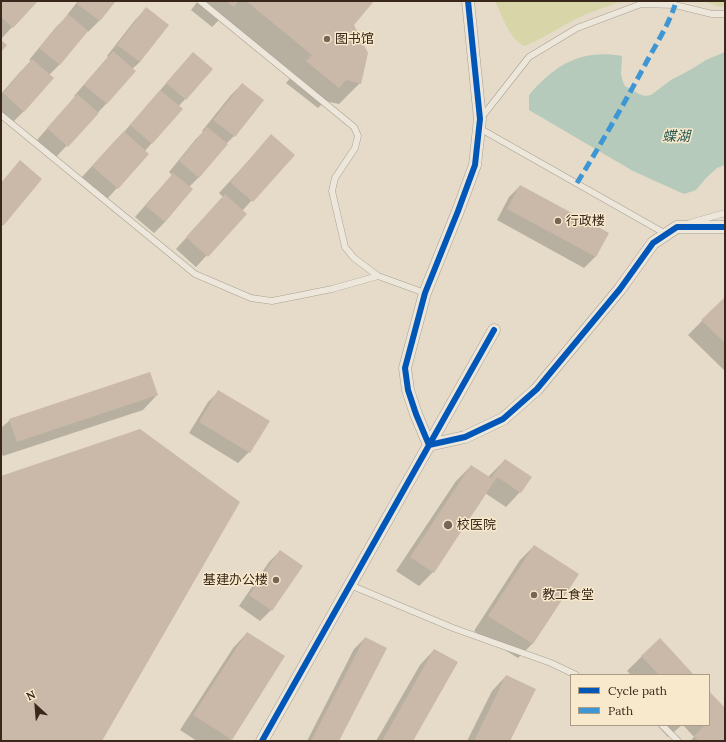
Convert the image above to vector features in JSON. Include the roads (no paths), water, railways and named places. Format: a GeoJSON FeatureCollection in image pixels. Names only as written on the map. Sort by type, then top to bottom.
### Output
{"type":"FeatureCollection","features":[{"type":"Feature","properties":{"kind":"street"},"geometry":{"type":"LineString","coordinates":[[429,444],[416,414],[408,390],[405,368],[425,293],[475,165],[479,123],[468,1]]}},
{"type":"Feature","properties":{"kind":"street"},"geometry":{"type":"LineString","coordinates":[[429,444],[465,437],[503,419],[537,389],[620,289],[653,243],[677,227],[725,227]]}},
{"type":"Feature","properties":{"kind":"street"},"geometry":{"type":"LineString","coordinates":[[262,741],[494,330]]}},
{"type":"Feature","properties":{"kind":"lane"},"geometry":{"type":"LineString","coordinates":[[200,1],[354,127],[358,136],[355,148],[335,178],[332,191],[345,247],[354,258],[378,276],[425,293]]}},
{"type":"Feature","properties":{"kind":"lane"},"geometry":{"type":"LineString","coordinates":[[666,234],[479,123],[529,56],[577,28],[641,4],[674,5],[712,14],[725,14]]}},
{"type":"Feature","properties":{"kind":"lane"},"geometry":{"type":"LineString","coordinates":[[1,115],[195,274],[251,298],[272,301],[332,289],[378,276]]}},
{"type":"Feature","properties":{"kind":"lane"},"geometry":{"type":"LineString","coordinates":[[677,227],[725,212]]}},
{"type":"Feature","properties":{"kind":"lane"},"geometry":{"type":"LineString","coordinates":[[350,585],[453,628],[551,663],[574,674]]}},
{"type":"Feature","properties":{"kind":"lane"},"geometry":{"type":"LineString","coordinates":[[663,726],[678,741]]}},
{"type":"Feature","properties":{"kind":"water","name":"蝶湖"},"geometry":{"type":"Polygon","coordinates":[[[725,52],[725,165],[717,168],[696,190],[684,194],[633,171],[529,110],[529,95],[539,84],[559,68],[581,57],[607,54],[622,56],[621,74],[625,86],[645,96],[651,95],[671,80],[706,60],[725,52]]]}},
{"type":"Feature","properties":{"kind":"place","name":"图书馆"},"geometry":{"type":"Point","coordinates":[327,39]}},
{"type":"Feature","properties":{"kind":"place","name":"行政楼"},"geometry":{"type":"Point","coordinates":[558,221]}},
{"type":"Feature","properties":{"kind":"place","name":"校医院"},"geometry":{"type":"Point","coordinates":[448,525]}},
{"type":"Feature","properties":{"kind":"place","name":"基建办公楼"},"geometry":{"type":"Point","coordinates":[276,580]}},
{"type":"Feature","properties":{"kind":"place","name":"教工食堂"},"geometry":{"type":"Point","coordinates":[534,595]}}]}
